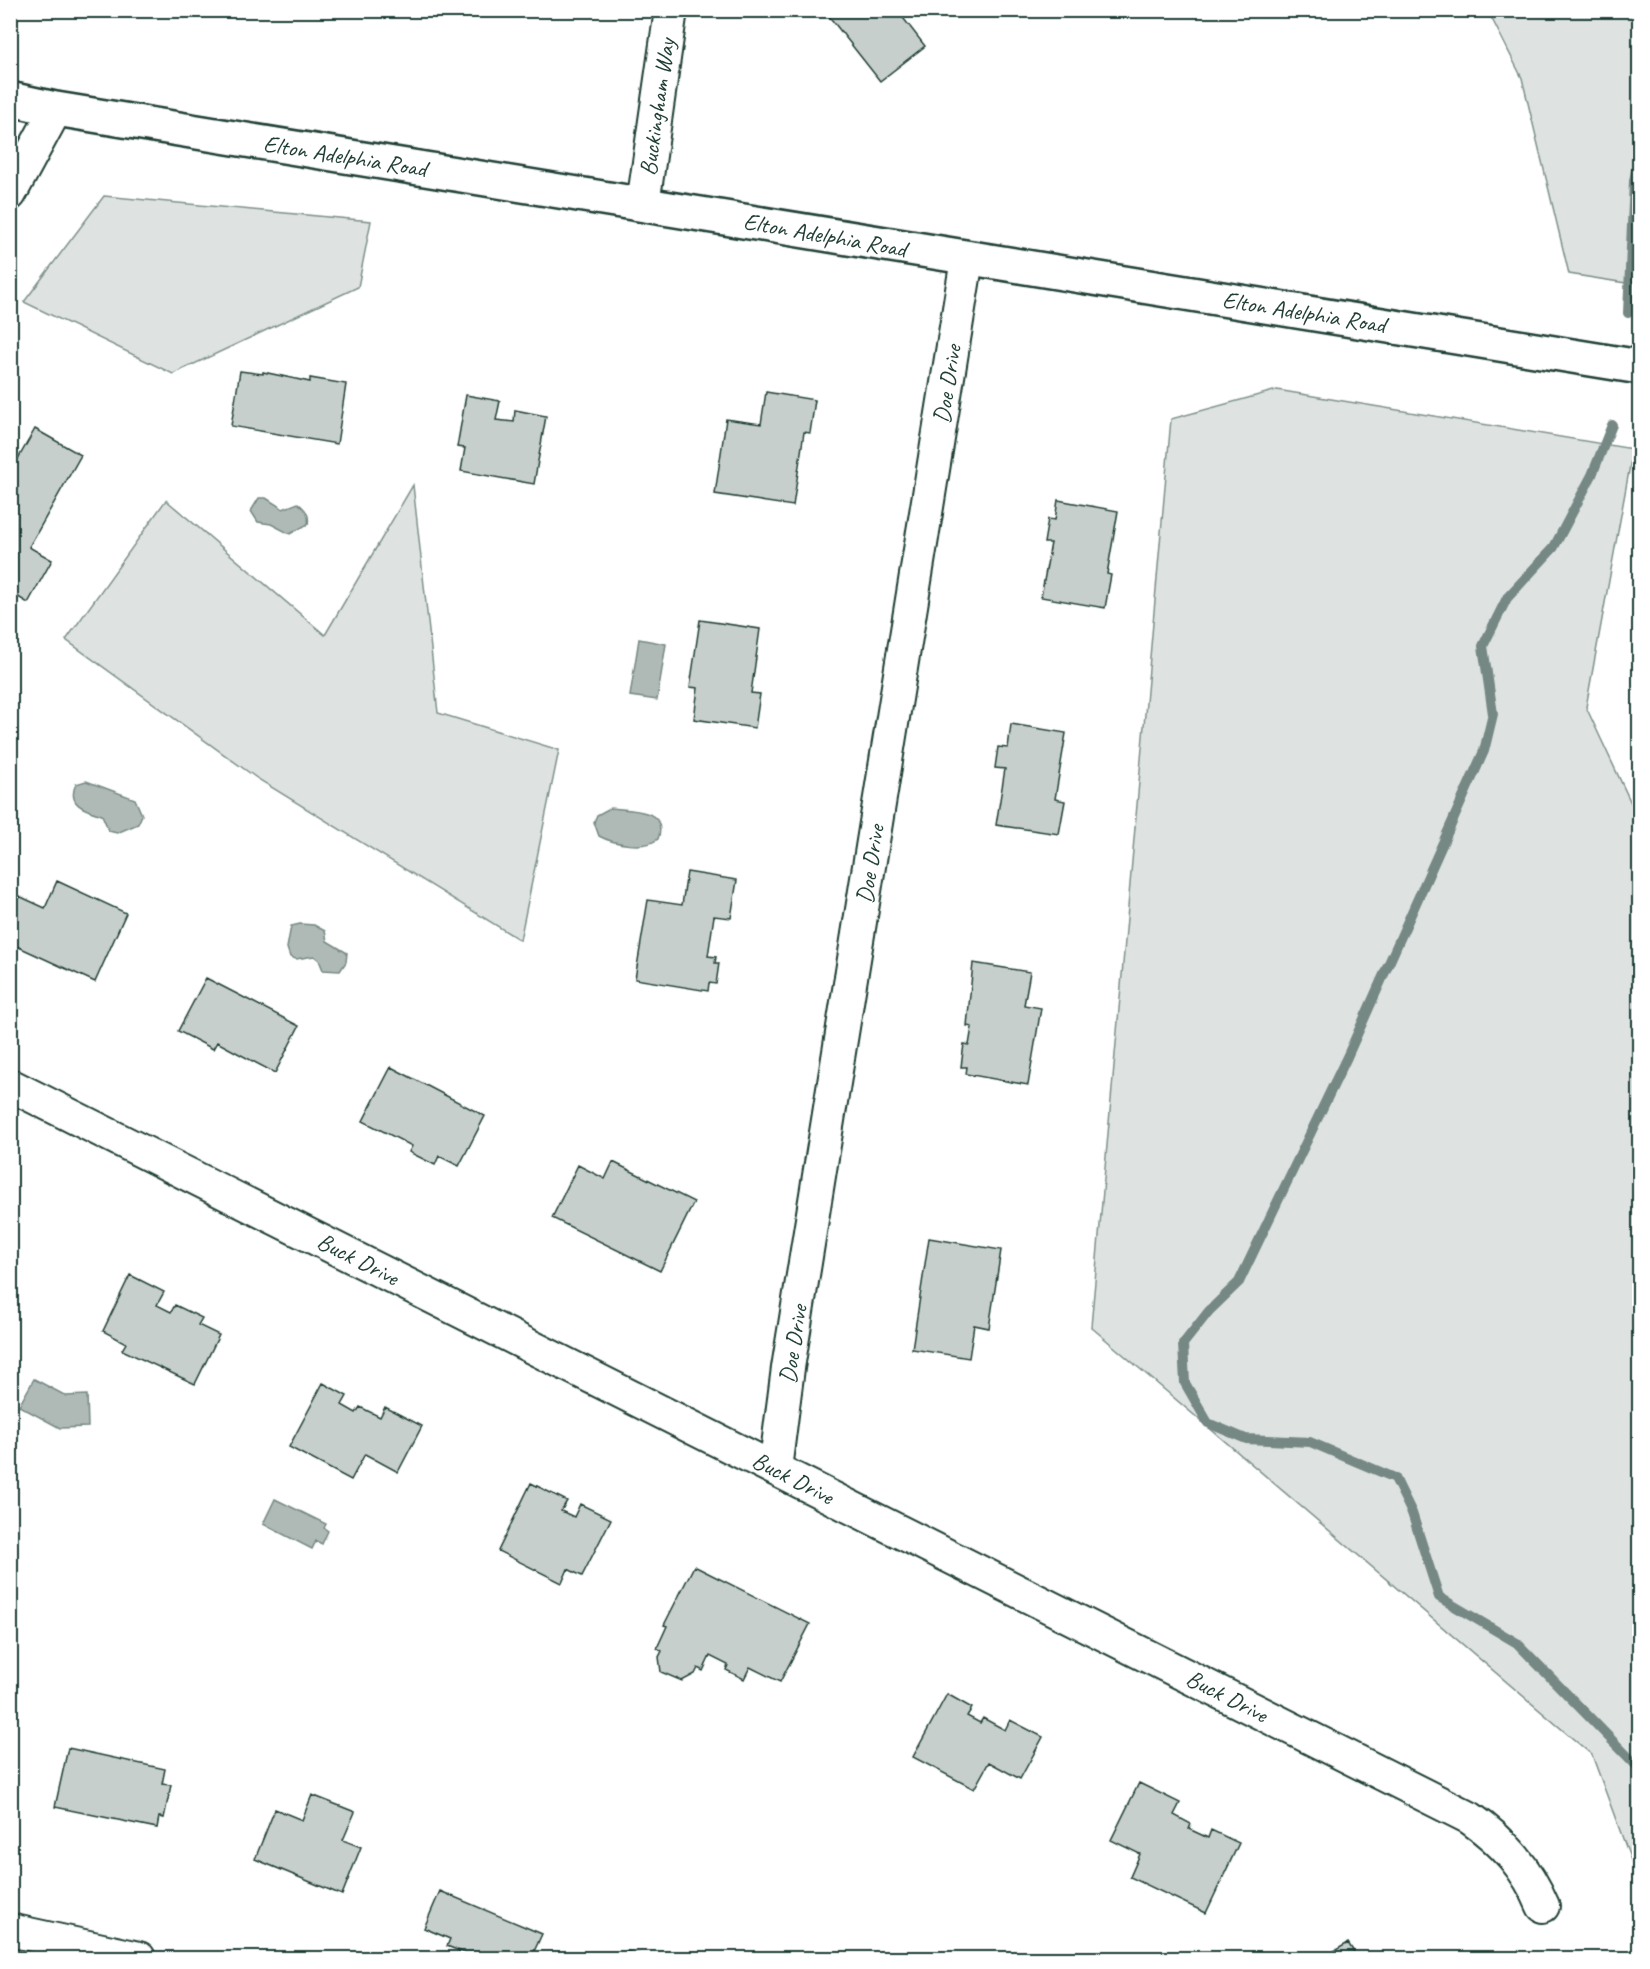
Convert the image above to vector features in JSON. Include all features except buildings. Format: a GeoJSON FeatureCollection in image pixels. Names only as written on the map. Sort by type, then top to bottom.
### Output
{"type":"FeatureCollection","features":[{"type":"Feature","properties":{"kind":"main road","name":"Elton Adelphia Road"},"geometry":{"type":"LineString","coordinates":[[10,99],[56,109],[967,259],[1640,367]]}},
{"type":"Feature","properties":{"kind":"street","name":"Buckingham Way"},"geometry":{"type":"LineString","coordinates":[[643,204],[671,10]]}},
{"type":"Feature","properties":{"kind":"street"},"geometry":{"type":"LineString","coordinates":[[10,194],[56,109]]}},
{"type":"Feature","properties":{"kind":"street","name":"Doe Drive"},"geometry":{"type":"LineString","coordinates":[[775,1469],[788,1368],[967,259]]}},
{"type":"Feature","properties":{"kind":"street","name":"Buck Drive"},"geometry":{"type":"LineString","coordinates":[[10,1085],[1470,1818],[1516,1857],[1532,1881],[1543,1906]]}},
{"type":"Feature","properties":{"kind":"street"},"geometry":{"type":"LineString","coordinates":[[10,1930],[139,1959]]}},
{"type":"Feature","properties":{"kind":"shaded area"},"geometry":{"type":"Polygon","coordinates":[[[1488,11],[1639,11],[1639,285],[1569,274],[1522,78],[1488,11]]]}},
{"type":"Feature","properties":{"kind":"shaded area"},"geometry":{"type":"Polygon","coordinates":[[[104,196],[371,221],[358,287],[173,374],[24,302],[104,196]]]}},
{"type":"Feature","properties":{"kind":"shaded area"},"geometry":{"type":"Polygon","coordinates":[[[1277,390],[1633,449],[1586,707],[1639,820],[1639,1882],[1592,1755],[1091,1327],[1171,419],[1277,390]]]}},
{"type":"Feature","properties":{"kind":"shaded area"},"geometry":{"type":"Polygon","coordinates":[[[413,485],[438,713],[559,750],[520,940],[258,779],[66,640],[166,500],[325,635],[413,485]]]}},
{"type":"Feature","properties":{"kind":"shaded area"},"geometry":{"type":"Polygon","coordinates":[[[259,498],[266,498],[283,509],[298,503],[306,512],[308,524],[290,534],[271,524],[258,522],[251,511],[259,498]]]}},
{"type":"Feature","properties":{"kind":"shaded area"},"geometry":{"type":"Polygon","coordinates":[[[639,639],[666,644],[657,700],[630,696],[639,639]]]}},
{"type":"Feature","properties":{"kind":"shaded area"},"geometry":{"type":"Polygon","coordinates":[[[86,781],[135,799],[142,815],[138,824],[117,833],[109,831],[102,815],[84,809],[76,802],[74,791],[76,784],[86,781]]]}},
{"type":"Feature","properties":{"kind":"shaded area"},"geometry":{"type":"Polygon","coordinates":[[[610,808],[637,811],[653,816],[658,821],[660,829],[658,839],[645,844],[629,845],[599,836],[594,822],[597,815],[610,808]]]}},
{"type":"Feature","properties":{"kind":"shaded area"},"geometry":{"type":"Polygon","coordinates":[[[314,925],[325,931],[327,941],[347,953],[346,962],[340,971],[323,970],[319,960],[314,956],[296,959],[290,957],[287,948],[291,926],[314,925]]]}},
{"type":"Feature","properties":{"kind":"shaded area"},"geometry":{"type":"Polygon","coordinates":[[[34,1379],[66,1396],[87,1395],[88,1427],[60,1428],[19,1406],[34,1379]]]}},
{"type":"Feature","properties":{"kind":"shaded area"},"geometry":{"type":"Polygon","coordinates":[[[275,1499],[326,1524],[324,1528],[328,1531],[322,1544],[316,1541],[312,1549],[263,1524],[275,1499]]]}},
{"type":"Feature","properties":{"kind":"waterway"},"geometry":{"type":"LineString","coordinates":[[1628,313],[1634,181],[1640,150]]}},
{"type":"Feature","properties":{"kind":"waterway"},"geometry":{"type":"LineString","coordinates":[[1612,425],[1592,475],[1554,547],[1507,598],[1483,646],[1493,714],[1484,751],[1347,1057],[1239,1282],[1209,1311],[1183,1344],[1185,1383],[1208,1423],[1246,1439],[1310,1442],[1395,1478],[1412,1513],[1439,1597],[1517,1643],[1640,1769]]}}]}
